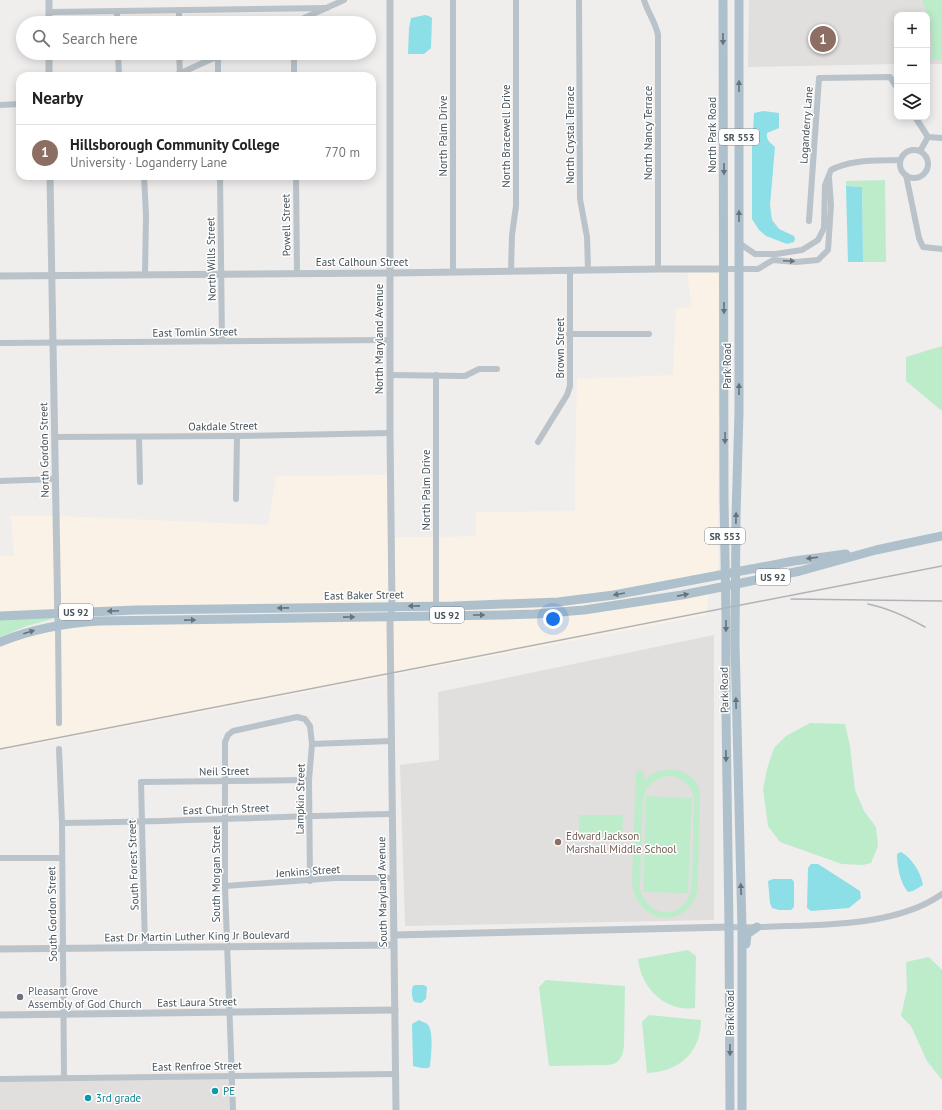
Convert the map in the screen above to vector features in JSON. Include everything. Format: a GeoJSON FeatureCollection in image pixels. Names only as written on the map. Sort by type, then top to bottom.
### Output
{"type":"FeatureCollection","features":[{"type":"Feature","properties":{"kind":"main road","name":"North Park Road"},"geometry":{"type":"LineString","coordinates":[[723,0],[724,269]]}},
{"type":"Feature","properties":{"kind":"main road","name":"SR 553"},"geometry":{"type":"LineString","coordinates":[[739,269],[740,0]]}},
{"type":"Feature","properties":{"kind":"main road","name":"Park Road"},"geometry":{"type":"LineString","coordinates":[[724,269],[728,581],[726,713],[730,1110]]}},
{"type":"Feature","properties":{"kind":"main road","name":"Park Road"},"geometry":{"type":"LineString","coordinates":[[739,269],[739,412],[735,571],[728,581],[736,713],[742,928],[742,1110]]}},
{"type":"Feature","properties":{"kind":"main road","name":"US 92"},"geometry":{"type":"LineString","coordinates":[[728,581],[800,571],[876,550],[942,536]]}},
{"type":"Feature","properties":{"kind":"main road","name":"US 92"},"geometry":{"type":"LineString","coordinates":[[728,581],[735,571],[876,550]]}},
{"type":"Feature","properties":{"kind":"main road","name":"East Baker Street"},"geometry":{"type":"LineString","coordinates":[[58,625],[99,621],[535,614],[584,610],[631,602],[655,600],[728,581]]}},
{"type":"Feature","properties":{"kind":"main road","name":"East Baker Street"},"geometry":{"type":"LineString","coordinates":[[0,616],[135,610],[534,604],[583,600],[728,581]]}},
{"type":"Feature","properties":{"kind":"main road","name":"US 92"},"geometry":{"type":"LineString","coordinates":[[0,642],[25,633],[58,625]]}},
{"type":"Feature","properties":{"kind":"main road"},"geometry":{"type":"LineString","coordinates":[[728,840],[732,848],[733,912],[742,928]]}},
{"type":"Feature","properties":{"kind":"main road"},"geometry":{"type":"LineString","coordinates":[[742,1010],[745,990],[747,934],[757,927]]}},
{"type":"Feature","properties":{"kind":"main road"},"geometry":{"type":"LineString","coordinates":[[729,928],[735,936],[738,988],[742,1010]]}},
{"type":"Feature","properties":{"kind":"street"},"geometry":{"type":"LineString","coordinates":[[50,0],[50,16]]}},
{"type":"Feature","properties":{"kind":"street"},"geometry":{"type":"LineString","coordinates":[[309,16],[344,0]]}},
{"type":"Feature","properties":{"kind":"street","name":"North Maryland Avenue"},"geometry":{"type":"LineString","coordinates":[[390,0],[390,433],[392,606],[390,616]]}},
{"type":"Feature","properties":{"kind":"street","name":"North Palm Drive"},"geometry":{"type":"LineString","coordinates":[[453,0],[453,272]]}},
{"type":"Feature","properties":{"kind":"street","name":"North Bracewell Drive"},"geometry":{"type":"LineString","coordinates":[[511,271],[512,235],[516,206],[516,0]]}},
{"type":"Feature","properties":{"kind":"street","name":"North Crystal Terrace"},"geometry":{"type":"LineString","coordinates":[[579,0],[580,199],[588,237],[588,269]]}},
{"type":"Feature","properties":{"kind":"street","name":"North Nancy Terrace"},"geometry":{"type":"LineString","coordinates":[[644,0],[646,8],[656,24],[658,35],[658,268]]}},
{"type":"Feature","properties":{"kind":"street"},"geometry":{"type":"LineString","coordinates":[[50,12],[327,8]]}},
{"type":"Feature","properties":{"kind":"street"},"geometry":{"type":"LineString","coordinates":[[179,10],[179,16]]}},
{"type":"Feature","properties":{"kind":"street"},"geometry":{"type":"LineString","coordinates":[[117,11],[117,16]]}},
{"type":"Feature","properties":{"kind":"street"},"geometry":{"type":"LineString","coordinates":[[49,60],[49,72]]}},
{"type":"Feature","properties":{"kind":"street"},"geometry":{"type":"LineString","coordinates":[[118,60],[119,72]]}},
{"type":"Feature","properties":{"kind":"street"},"geometry":{"type":"LineString","coordinates":[[177,72],[179,60]]}},
{"type":"Feature","properties":{"kind":"street"},"geometry":{"type":"LineString","coordinates":[[183,72],[209,60]]}},
{"type":"Feature","properties":{"kind":"street"},"geometry":{"type":"LineString","coordinates":[[218,60],[218,72]]}},
{"type":"Feature","properties":{"kind":"street"},"geometry":{"type":"LineString","coordinates":[[294,60],[294,72]]}},
{"type":"Feature","properties":{"kind":"street","name":"Loganderry Lane"},"geometry":{"type":"LineString","coordinates":[[809,221],[819,78],[890,77],[894,84]]}},
{"type":"Feature","properties":{"kind":"street"},"geometry":{"type":"LineString","coordinates":[[0,105],[16,104]]}},
{"type":"Feature","properties":{"kind":"street"},"geometry":{"type":"LineString","coordinates":[[917,120],[928,137]]}},
{"type":"Feature","properties":{"kind":"street"},"geometry":{"type":"LineString","coordinates":[[928,137],[942,138]]}},
{"type":"Feature","properties":{"kind":"street"},"geometry":{"type":"LineString","coordinates":[[920,151],[928,137]]}},
{"type":"Feature","properties":{"kind":"street"},"geometry":{"type":"LineString","coordinates":[[908,151],[920,151],[927,159],[927,168],[925,172],[912,178],[901,170],[900,160],[904,153],[908,151]]}},
{"type":"Feature","properties":{"kind":"street"},"geometry":{"type":"LineString","coordinates":[[724,269],[758,269],[773,257],[801,250],[818,240],[822,230],[825,185],[831,170],[838,166],[850,164],[900,160]]}},
{"type":"Feature","properties":{"kind":"street"},"geometry":{"type":"LineString","coordinates":[[906,175],[919,238],[923,247],[942,249]]}},
{"type":"Feature","properties":{"kind":"street"},"geometry":{"type":"LineString","coordinates":[[739,243],[755,254],[804,261],[818,260],[828,250],[831,205],[828,176]]}},
{"type":"Feature","properties":{"kind":"street","name":"North Gordon Street"},"geometry":{"type":"LineString","coordinates":[[50,180],[56,437],[59,723]]}},
{"type":"Feature","properties":{"kind":"street"},"geometry":{"type":"LineString","coordinates":[[144,180],[146,215],[145,274]]}},
{"type":"Feature","properties":{"kind":"street","name":"North Wills Street"},"geometry":{"type":"LineString","coordinates":[[220,180],[222,341]]}},
{"type":"Feature","properties":{"kind":"street","name":"Powell Street"},"geometry":{"type":"LineString","coordinates":[[296,180],[297,273]]}},
{"type":"Feature","properties":{"kind":"street"},"geometry":{"type":"LineString","coordinates":[[812,184],[825,185]]}},
{"type":"Feature","properties":{"kind":"street"},"geometry":{"type":"LineString","coordinates":[[822,230],[830,231]]}},
{"type":"Feature","properties":{"kind":"street"},"geometry":{"type":"LineString","coordinates":[[801,250],[804,261]]}},
{"type":"Feature","properties":{"kind":"street","name":"East Calhoun Street"},"geometry":{"type":"LineString","coordinates":[[0,276],[390,273],[658,268],[724,269]]}},
{"type":"Feature","properties":{"kind":"street","name":"Brown Street"},"geometry":{"type":"LineString","coordinates":[[538,442],[567,395],[570,386],[570,270]]}},
{"type":"Feature","properties":{"kind":"street"},"geometry":{"type":"LineString","coordinates":[[569,334],[650,334]]}},
{"type":"Feature","properties":{"kind":"street","name":"East Tomlin Street"},"geometry":{"type":"LineString","coordinates":[[0,343],[390,340]]}},
{"type":"Feature","properties":{"kind":"street"},"geometry":{"type":"LineString","coordinates":[[390,376],[465,376],[479,369],[497,369]]}},
{"type":"Feature","properties":{"kind":"street","name":"North Palm Drive"},"geometry":{"type":"LineString","coordinates":[[436,375],[436,606]]}},
{"type":"Feature","properties":{"kind":"street","name":"Oakdale Street"},"geometry":{"type":"LineString","coordinates":[[56,437],[390,433]]}},
{"type":"Feature","properties":{"kind":"street"},"geometry":{"type":"LineString","coordinates":[[236,499],[237,436]]}},
{"type":"Feature","properties":{"kind":"street"},"geometry":{"type":"LineString","coordinates":[[139,437],[140,482]]}},
{"type":"Feature","properties":{"kind":"street"},"geometry":{"type":"LineString","coordinates":[[0,481],[56,479]]}},
{"type":"Feature","properties":{"kind":"street"},"geometry":{"type":"LineString","coordinates":[[310,608],[310,618]]}},
{"type":"Feature","properties":{"kind":"street"},"geometry":{"type":"LineString","coordinates":[[216,609],[216,619]]}},
{"type":"Feature","properties":{"kind":"street"},"geometry":{"type":"LineString","coordinates":[[135,610],[135,621]]}},
{"type":"Feature","properties":{"kind":"street","name":"South Maryland Avenue"},"geometry":{"type":"LineString","coordinates":[[390,616],[396,1110]]}},
{"type":"Feature","properties":{"kind":"street","name":"South Morgan Street"},"geometry":{"type":"LineString","coordinates":[[233,1110],[226,946],[224,742],[228,735],[233,731],[298,717],[305,719]]}},
{"type":"Feature","properties":{"kind":"street","name":"Lampkin Street"},"geometry":{"type":"LineString","coordinates":[[305,719],[310,726],[312,744],[308,780],[310,881]]}},
{"type":"Feature","properties":{"kind":"street"},"geometry":{"type":"LineString","coordinates":[[312,744],[391,741]]}},
{"type":"Feature","properties":{"kind":"street","name":"South Gordon Street"},"geometry":{"type":"LineString","coordinates":[[59,749],[62,823],[62,1014],[64,1078]]}},
{"type":"Feature","properties":{"kind":"street","name":"Neil Street"},"geometry":{"type":"LineString","coordinates":[[140,782],[308,780]]}},
{"type":"Feature","properties":{"kind":"street","name":"South Forest Street"},"geometry":{"type":"LineString","coordinates":[[140,782],[145,947]]}},
{"type":"Feature","properties":{"kind":"street","name":"East Church Street"},"geometry":{"type":"LineString","coordinates":[[62,823],[392,814]]}},
{"type":"Feature","properties":{"kind":"street"},"geometry":{"type":"LineString","coordinates":[[0,858],[62,858]]}},
{"type":"Feature","properties":{"kind":"street","name":"Jenkins Street"},"geometry":{"type":"LineString","coordinates":[[225,886],[335,878],[393,878]]}},
{"type":"Feature","properties":{"kind":"street"},"geometry":{"type":"LineString","coordinates":[[394,935],[825,925],[857,922],[899,913],[926,904],[942,894]]}},
{"type":"Feature","properties":{"kind":"street","name":"East Dr Martin Luther King Jr Boulevard"},"geometry":{"type":"LineString","coordinates":[[0,949],[394,945]]}},
{"type":"Feature","properties":{"kind":"street","name":"East Laura Street"},"geometry":{"type":"LineString","coordinates":[[0,1014],[395,1010]]}},
{"type":"Feature","properties":{"kind":"street","name":"East Renfroe Street"},"geometry":{"type":"LineString","coordinates":[[0,1080],[395,1074]]}},
{"type":"Feature","properties":{"kind":"shaded area"},"geometry":{"type":"Polygon","coordinates":[[[749,0],[942,0],[942,64],[930,64],[930,12],[894,12],[894,64],[748,67],[749,0]]]}},
{"type":"Feature","properties":{"kind":"shaded area"},"geometry":{"type":"Polygon","coordinates":[[[687,272],[719,272],[718,567],[716,572],[643,586],[557,599],[439,603],[439,537],[476,536],[476,512],[575,511],[577,379],[673,375],[676,308],[692,308],[687,272]]]}},
{"type":"Feature","properties":{"kind":"shaded area"},"geometry":{"type":"Polygon","coordinates":[[[387,475],[389,603],[60,610],[59,516],[268,525],[276,476],[387,475]]]}},
{"type":"Feature","properties":{"kind":"shaded area"},"geometry":{"type":"Polygon","coordinates":[[[11,516],[54,516],[55,611],[0,613],[0,556],[14,556],[11,516]]]}},
{"type":"Feature","properties":{"kind":"shaded area"},"geometry":{"type":"Polygon","coordinates":[[[394,537],[433,537],[433,603],[395,603],[394,537]]]}},
{"type":"Feature","properties":{"kind":"shaded area"},"geometry":{"type":"Polygon","coordinates":[[[708,594],[707,615],[393,675],[393,620],[466,618],[708,594]]]}},
{"type":"Feature","properties":{"kind":"shaded area"},"geometry":{"type":"Polygon","coordinates":[[[634,595],[630,599],[535,611],[394,613],[394,610],[634,595]]]}},
{"type":"Feature","properties":{"kind":"shaded area"},"geometry":{"type":"Polygon","coordinates":[[[387,620],[388,676],[0,751],[0,646],[7,643],[55,629],[56,726],[62,726],[61,628],[79,626],[387,620]]]}},
{"type":"Feature","properties":{"kind":"shaded area","name":"Edward Jackson Marshall Middle School"},"geometry":{"type":"Polygon","coordinates":[[[714,635],[714,920],[405,926],[400,765],[439,760],[438,692],[714,635]]]}},
{"type":"Feature","properties":{"kind":"shaded area"},"geometry":{"type":"Polygon","coordinates":[[[232,1076],[233,1110],[0,1110],[0,1079],[232,1076]]]}},
{"type":"Feature","properties":{"kind":"green space"},"geometry":{"type":"Polygon","coordinates":[[[922,0],[942,0],[942,60],[932,60],[930,12],[927,12],[922,0]]]}},
{"type":"Feature","properties":{"kind":"green space"},"geometry":{"type":"Polygon","coordinates":[[[885,180],[886,262],[863,262],[862,187],[846,186],[846,181],[885,180]]]}},
{"type":"Feature","properties":{"kind":"green space"},"geometry":{"type":"Polygon","coordinates":[[[942,346],[942,411],[906,381],[906,357],[942,346]]]}},
{"type":"Feature","properties":{"kind":"green space"},"geometry":{"type":"Polygon","coordinates":[[[51,617],[52,619],[27,626],[0,637],[0,619],[51,617]]]}},
{"type":"Feature","properties":{"kind":"green space"},"geometry":{"type":"Polygon","coordinates":[[[810,723],[845,724],[850,746],[855,790],[864,811],[876,827],[878,846],[871,863],[863,865],[842,864],[780,842],[768,826],[763,789],[767,769],[774,748],[786,736],[810,723]]]}},
{"type":"Feature","properties":{"kind":"green space"},"geometry":{"type":"Polygon","coordinates":[[[669,769],[684,772],[692,777],[700,790],[698,885],[694,900],[686,911],[676,916],[664,917],[652,914],[642,907],[635,895],[632,880],[636,771],[644,771],[644,780],[655,772],[669,769]],[[667,776],[653,782],[644,794],[643,799],[640,889],[645,900],[652,908],[661,912],[669,912],[678,909],[685,903],[690,893],[692,881],[694,797],[689,786],[676,777],[667,776]]]}},
{"type":"Feature","properties":{"kind":"green space"},"geometry":{"type":"Polygon","coordinates":[[[646,796],[692,798],[688,893],[643,892],[646,796]]]}},
{"type":"Feature","properties":{"kind":"green space"},"geometry":{"type":"Polygon","coordinates":[[[579,815],[623,815],[622,838],[579,838],[579,815]]]}},
{"type":"Feature","properties":{"kind":"green space"},"geometry":{"type":"Polygon","coordinates":[[[688,950],[696,956],[695,1008],[674,1006],[656,996],[644,979],[640,970],[638,959],[688,950]]]}},
{"type":"Feature","properties":{"kind":"green space"},"geometry":{"type":"Polygon","coordinates":[[[929,957],[942,970],[942,1080],[927,1061],[911,1026],[901,1016],[907,989],[906,962],[929,957]]]}},
{"type":"Feature","properties":{"kind":"green space"},"geometry":{"type":"Polygon","coordinates":[[[546,980],[625,986],[624,1046],[623,1053],[618,1061],[608,1065],[549,1066],[539,987],[546,980]]]}},
{"type":"Feature","properties":{"kind":"green space"},"geometry":{"type":"Polygon","coordinates":[[[649,1015],[701,1020],[697,1042],[686,1058],[669,1069],[647,1073],[642,1022],[649,1015]]]}},
{"type":"Feature","properties":{"kind":"water"},"geometry":{"type":"Polygon","coordinates":[[[425,15],[432,18],[431,48],[424,54],[408,54],[411,18],[425,15]]]}},
{"type":"Feature","properties":{"kind":"water"},"geometry":{"type":"Polygon","coordinates":[[[763,111],[779,113],[779,128],[767,133],[770,143],[775,147],[770,205],[772,220],[779,229],[794,236],[794,242],[787,244],[766,236],[759,230],[752,219],[752,149],[754,113],[763,111]]]}},
{"type":"Feature","properties":{"kind":"water"},"geometry":{"type":"Polygon","coordinates":[[[846,186],[862,187],[863,262],[848,262],[846,186]]]}},
{"type":"Feature","properties":{"kind":"water"},"geometry":{"type":"Polygon","coordinates":[[[901,852],[912,862],[922,880],[923,885],[913,891],[908,892],[901,879],[898,869],[897,854],[901,852]]]}},
{"type":"Feature","properties":{"kind":"water"},"geometry":{"type":"Polygon","coordinates":[[[811,864],[818,864],[860,891],[861,898],[849,908],[811,911],[807,908],[808,868],[811,864]]]}},
{"type":"Feature","properties":{"kind":"water"},"geometry":{"type":"Polygon","coordinates":[[[773,879],[792,879],[794,882],[794,907],[791,910],[779,910],[772,908],[770,903],[768,881],[773,879]]]}},
{"type":"Feature","properties":{"kind":"water"},"geometry":{"type":"Polygon","coordinates":[[[424,985],[427,987],[426,999],[421,1003],[414,1002],[413,1000],[412,990],[413,986],[424,985]]]}},
{"type":"Feature","properties":{"kind":"water"},"geometry":{"type":"Polygon","coordinates":[[[419,1020],[427,1024],[431,1033],[432,1045],[430,1067],[426,1068],[413,1066],[412,1024],[419,1020]]]}},
{"type":"Feature","properties":{"kind":"railway"},"geometry":{"type":"LineString","coordinates":[[0,749],[942,566]]}},
{"type":"Feature","properties":{"kind":"railway"},"geometry":{"type":"LineString","coordinates":[[791,599],[942,601]]}},
{"type":"Feature","properties":{"kind":"railway"},"geometry":{"type":"LineString","coordinates":[[868,604],[897,613],[925,627]]}},
{"type":"Feature","properties":{"kind":"place","name":"Hillsborough Community College"},"geometry":{"type":"Point","coordinates":[823,39]}},
{"type":"Feature","properties":{"kind":"place","name":"Edward Jackson Marshall Middle School"},"geometry":{"type":"Point","coordinates":[558,842]}},
{"type":"Feature","properties":{"kind":"place","name":"Pleasant Grove Assembly of God Church"},"geometry":{"type":"Point","coordinates":[20,997]}},
{"type":"Feature","properties":{"kind":"place","name":"PE"},"geometry":{"type":"Point","coordinates":[215,1091]}},
{"type":"Feature","properties":{"kind":"place","name":"3rd grade"},"geometry":{"type":"Point","coordinates":[88,1098]}}]}
